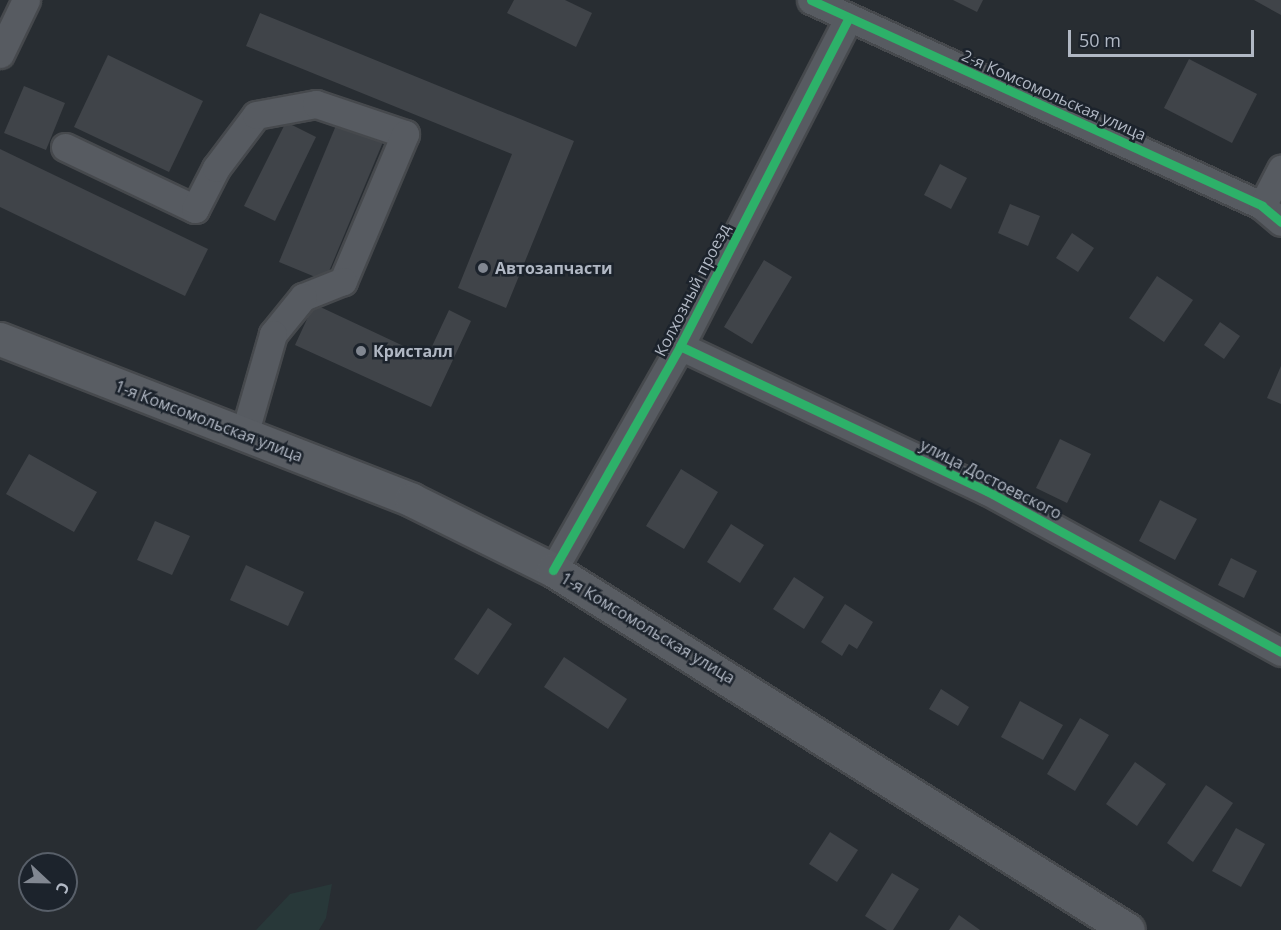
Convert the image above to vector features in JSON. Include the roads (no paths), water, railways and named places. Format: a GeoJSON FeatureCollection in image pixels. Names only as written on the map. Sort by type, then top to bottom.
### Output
{"type":"FeatureCollection","features":[{"type":"Feature","properties":{"kind":"main road","name":"1-я Комсомольская улица"},"geometry":{"type":"LineString","coordinates":[[0,339],[411,500],[553,570],[1128,930]]}},
{"type":"Feature","properties":{"kind":"street"},"geometry":{"type":"LineString","coordinates":[[0,54],[26,0]]}},
{"type":"Feature","properties":{"kind":"street","name":"2-я Комсомольская улица"},"geometry":{"type":"LineString","coordinates":[[812,0],[848,19],[1272,214]]}},
{"type":"Feature","properties":{"kind":"street","name":"Колхозный проезд"},"geometry":{"type":"LineString","coordinates":[[553,570],[680,346],[848,19]]}},
{"type":"Feature","properties":{"kind":"street"},"geometry":{"type":"LineString","coordinates":[[65,147],[195,209],[216,168],[256,115],[316,104],[405,134],[343,281],[303,297],[273,334],[244,435]]}},
{"type":"Feature","properties":{"kind":"street"},"geometry":{"type":"LineString","coordinates":[[1272,214],[1281,169]]}},
{"type":"Feature","properties":{"kind":"street","name":"улица Достоевского"},"geometry":{"type":"LineString","coordinates":[[680,346],[987,491],[1281,652]]}},
{"type":"Feature","properties":{"kind":"place","name":"Автозапчасти"},"geometry":{"type":"Point","coordinates":[483,268]}},
{"type":"Feature","properties":{"kind":"place","name":"Кристалл"},"geometry":{"type":"Point","coordinates":[361,351]}}]}
